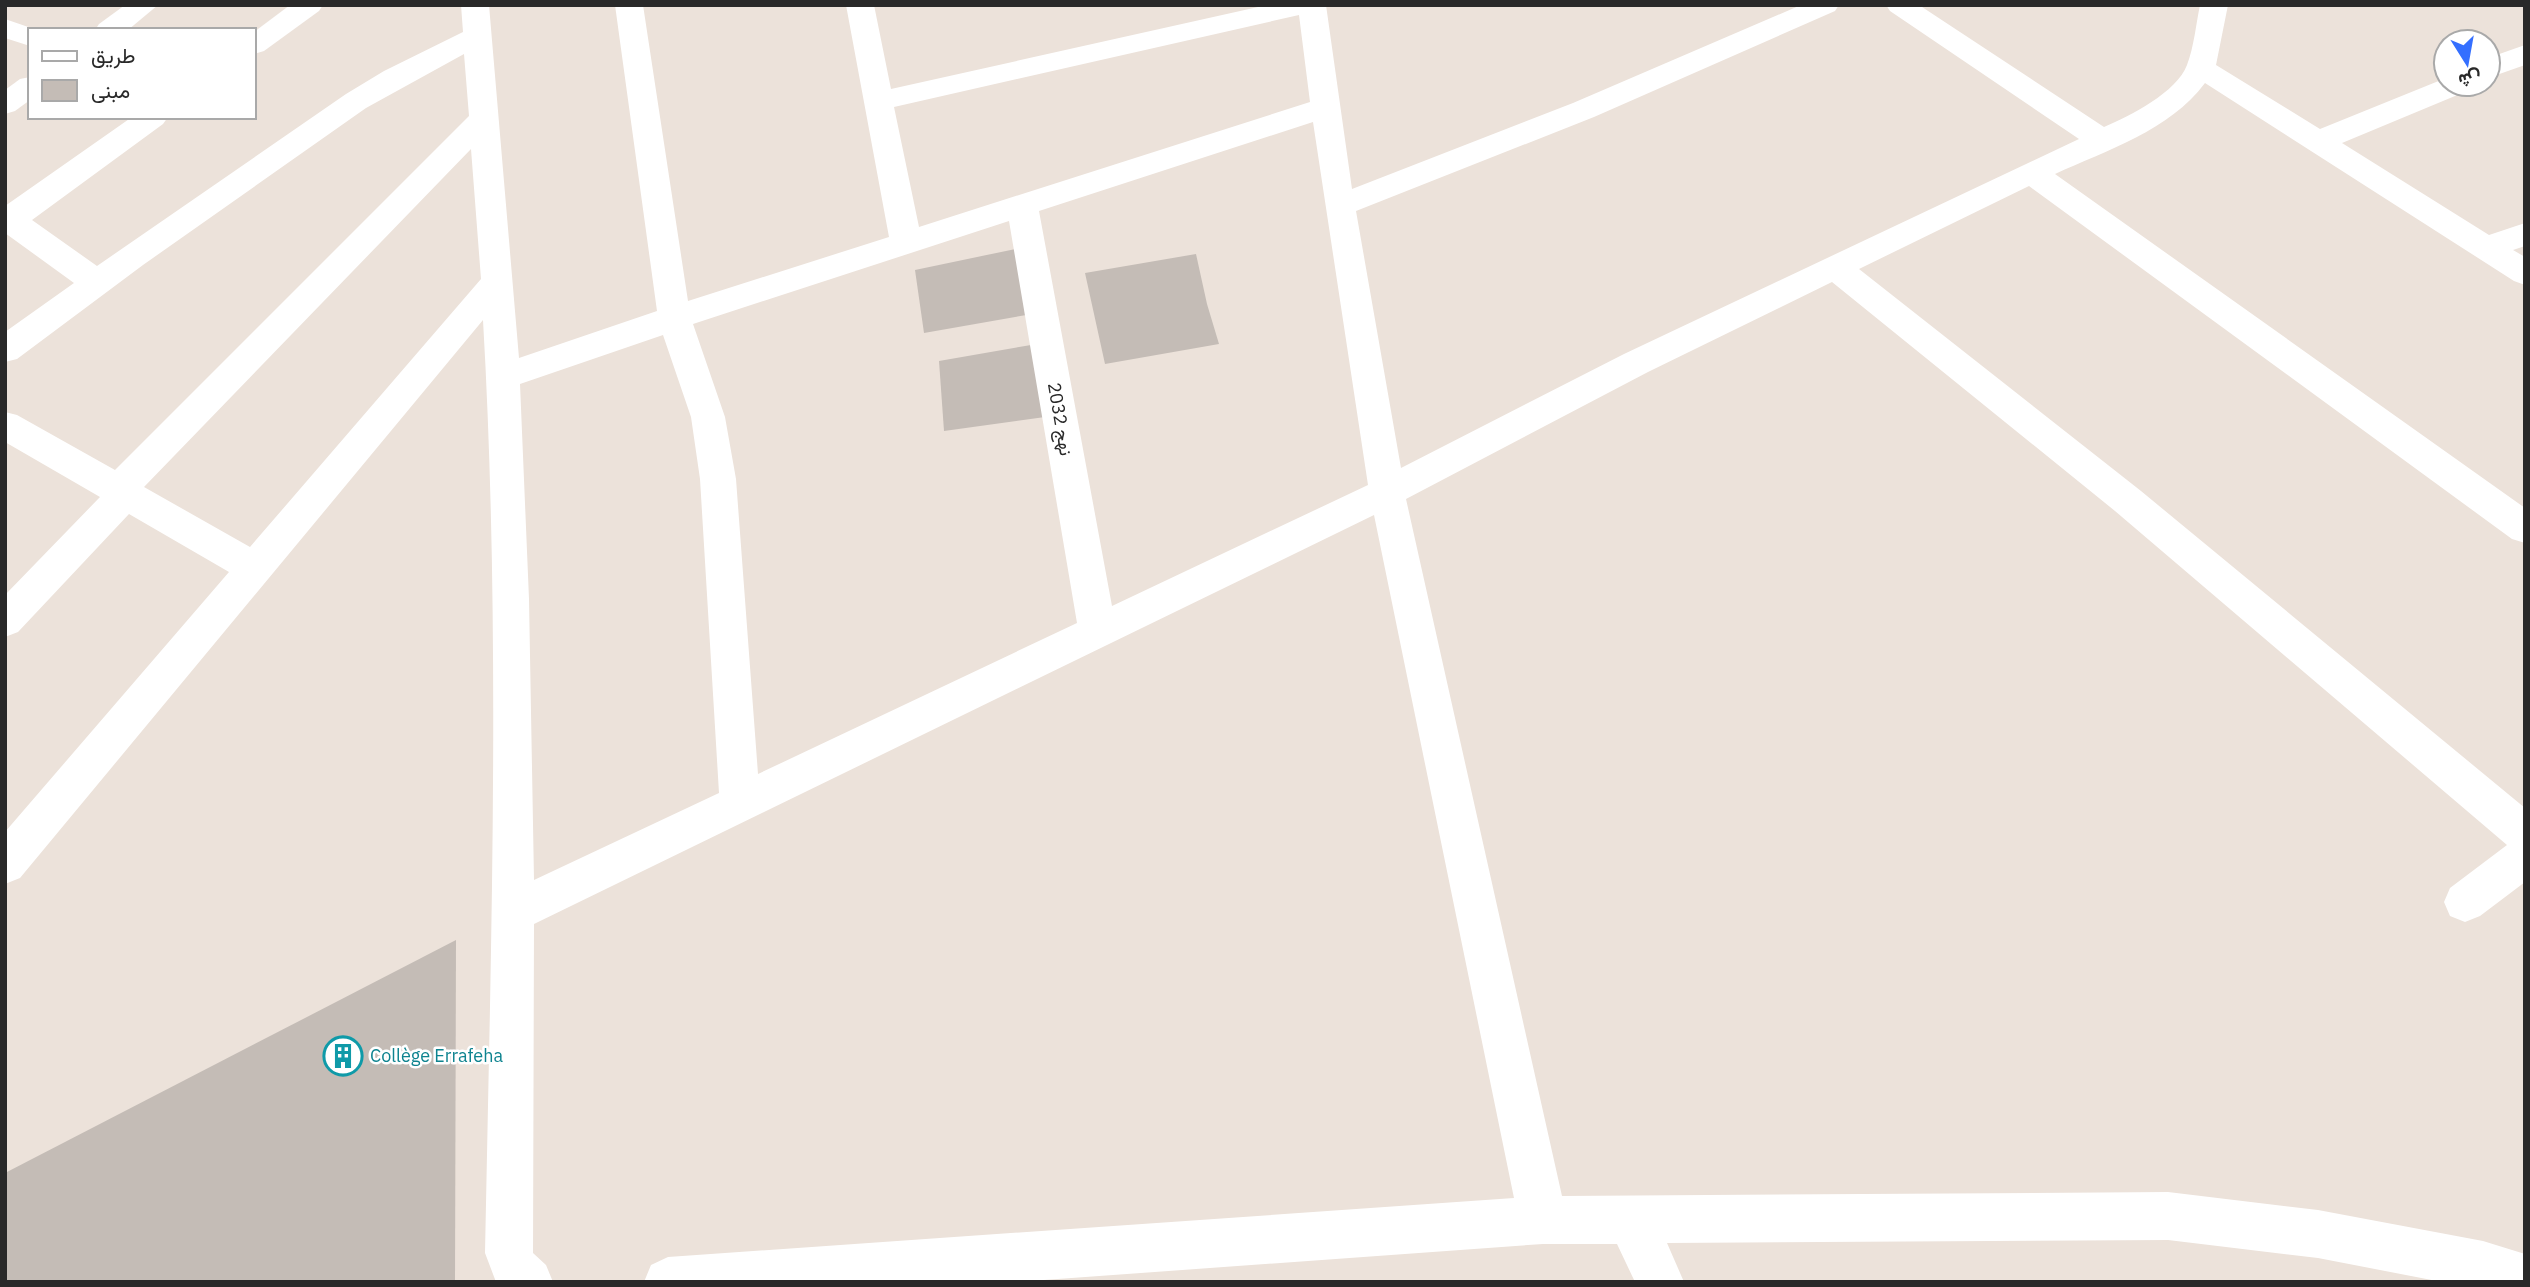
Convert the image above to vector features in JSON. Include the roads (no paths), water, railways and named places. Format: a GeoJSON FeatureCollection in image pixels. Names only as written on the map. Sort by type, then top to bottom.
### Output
{"type":"FeatureCollection","features":[{"type":"Feature","properties":{"kind":"street"},"geometry":{"type":"LineString","coordinates":[[112,28],[144,5]]}},
{"type":"Feature","properties":{"kind":"street"},"geometry":{"type":"LineString","coordinates":[[256,44],[309,5]]}},
{"type":"Feature","properties":{"kind":"street"},"geometry":{"type":"LineString","coordinates":[[629,5],[674,318],[708,417],[718,479],[740,801]]}},
{"type":"Feature","properties":{"kind":"street"},"geometry":{"type":"LineString","coordinates":[[860,5],[906,243]]}},
{"type":"Feature","properties":{"kind":"street"},"geometry":{"type":"LineString","coordinates":[[878,101],[1309,5],[1387,492],[1543,1220]]}},
{"type":"Feature","properties":{"kind":"street"},"geometry":{"type":"LineString","coordinates":[[1339,205],[1420,176],[1619,96],[1825,5]]}},
{"type":"Feature","properties":{"kind":"street"},"geometry":{"type":"LineString","coordinates":[[1900,5],[2102,140]]}},
{"type":"Feature","properties":{"kind":"street"},"geometry":{"type":"LineString","coordinates":[[513,912],[1387,492],[1636,363],[2031,172],[2136,125],[2163,108],[2186,88],[2201,68],[2211,6]]}},
{"type":"Feature","properties":{"kind":"street"},"geometry":{"type":"LineString","coordinates":[[476,21],[503,377],[513,701],[509,1253],[516,1270],[529,1282]]}},
{"type":"Feature","properties":{"kind":"street"},"geometry":{"type":"LineString","coordinates":[[5,350],[356,101],[476,21]]}},
{"type":"Feature","properties":{"kind":"street"},"geometry":{"type":"LineString","coordinates":[[5,28],[28,36]]}},
{"type":"Feature","properties":{"kind":"street"},"geometry":{"type":"LineString","coordinates":[[2502,63],[2525,54]]}},
{"type":"Feature","properties":{"kind":"street"},"geometry":{"type":"LineString","coordinates":[[2201,68],[2525,273]]}},
{"type":"Feature","properties":{"kind":"street"},"geometry":{"type":"LineString","coordinates":[[5,104],[28,87]]}},
{"type":"Feature","properties":{"kind":"street"},"geometry":{"type":"LineString","coordinates":[[2320,141],[2432,94]]}},
{"type":"Feature","properties":{"kind":"street"},"geometry":{"type":"LineString","coordinates":[[503,377],[674,318],[1326,107]]}},
{"type":"Feature","properties":{"kind":"street"},"geometry":{"type":"LineString","coordinates":[[97,283],[7,219],[150,119]]}},
{"type":"Feature","properties":{"kind":"street"},"geometry":{"type":"LineString","coordinates":[[5,621],[121,493],[483,119]]}},
{"type":"Feature","properties":{"kind":"street"},"geometry":{"type":"LineString","coordinates":[[2031,172],[2525,528]]}},
{"type":"Feature","properties":{"kind":"street","name":"نهج 2032"},"geometry":{"type":"LineString","coordinates":[[1022,206],[1098,632]]}},
{"type":"Feature","properties":{"kind":"street"},"geometry":{"type":"LineString","coordinates":[[2486,248],[2525,234]]}},
{"type":"Feature","properties":{"kind":"street"},"geometry":{"type":"LineString","coordinates":[[1837,268],[2127,501],[2525,834]]}},
{"type":"Feature","properties":{"kind":"street"},"geometry":{"type":"LineString","coordinates":[[5,864],[496,283]]}},
{"type":"Feature","properties":{"kind":"street"},"geometry":{"type":"LineString","coordinates":[[5,425],[256,568]]}},
{"type":"Feature","properties":{"kind":"street"},"geometry":{"type":"LineString","coordinates":[[2465,902],[2525,857]]}},
{"type":"Feature","properties":{"kind":"street"},"geometry":{"type":"LineString","coordinates":[[667,1282],[1543,1220],[2168,1216],[2318,1234],[2483,1265],[2525,1279]]}},
{"type":"Feature","properties":{"kind":"street"},"geometry":{"type":"LineString","coordinates":[[1630,1219],[1660,1282]]}},
{"type":"Feature","properties":{"kind":"place","name":"Collège Errafeha"},"geometry":{"type":"Point","coordinates":[343,1056]}}]}
